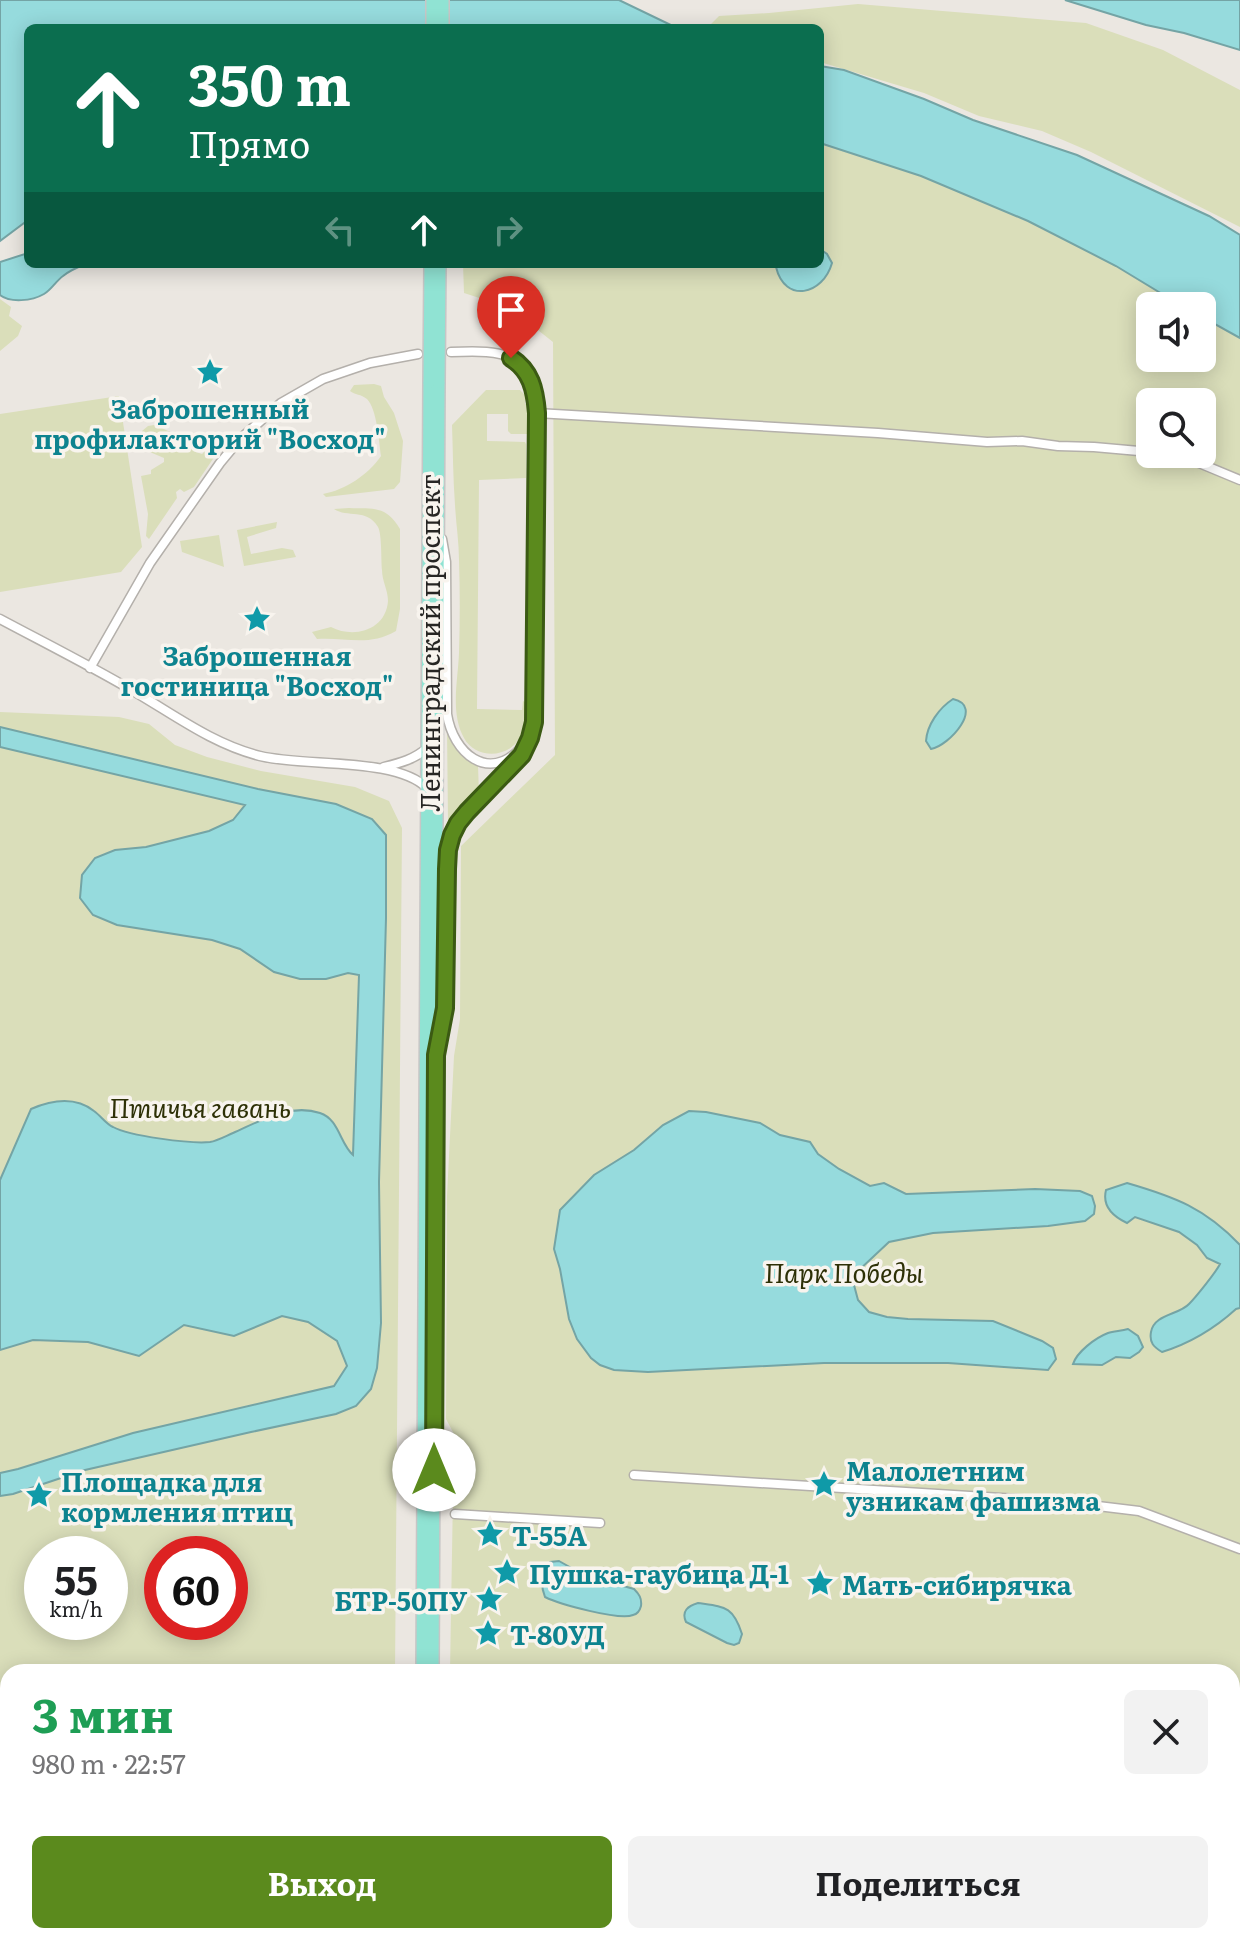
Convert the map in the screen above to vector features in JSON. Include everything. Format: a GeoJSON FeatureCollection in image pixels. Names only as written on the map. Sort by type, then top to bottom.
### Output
{"type":"FeatureCollection","features":[{"type":"Feature","properties":{"kind":"main road"},"geometry":{"type":"LineString","coordinates":[[432,0],[432,24]]}},
{"type":"Feature","properties":{"kind":"main road"},"geometry":{"type":"LineString","coordinates":[[443,0],[443,24]]}},
{"type":"Feature","properties":{"kind":"main road"},"geometry":{"type":"LineString","coordinates":[[430,268],[434,382]]}},
{"type":"Feature","properties":{"kind":"main road"},"geometry":{"type":"LineString","coordinates":[[434,382],[440,268]]}},
{"type":"Feature","properties":{"kind":"main road","name":"Ленинградский проспект"},"geometry":{"type":"LineString","coordinates":[[433,1664],[439,522],[434,382]]}},
{"type":"Feature","properties":{"kind":"main road","name":"Ленинградский проспект"},"geometry":{"type":"LineString","coordinates":[[422,1664],[427,748],[434,382]]}},
{"type":"Feature","properties":{"kind":"street"},"geometry":{"type":"LineString","coordinates":[[436,1055],[445,1008],[448,850],[458,823],[522,755],[532,730],[535,682],[537,413],[532,381],[520,363],[511,358],[489,352],[451,352]]}},
{"type":"Feature","properties":{"kind":"street"},"geometry":{"type":"LineString","coordinates":[[90,668],[150,563],[240,439],[281,403],[323,379],[370,363],[418,354]]}},
{"type":"Feature","properties":{"kind":"street"},"geometry":{"type":"LineString","coordinates":[[537,413],[987,442],[1022,441],[1136,451]]}},
{"type":"Feature","properties":{"kind":"street"},"geometry":{"type":"LineString","coordinates":[[1211,468],[1240,480]]}},
{"type":"Feature","properties":{"kind":"street"},"geometry":{"type":"LineString","coordinates":[[439,522],[446,562],[447,714],[453,736],[460,748],[471,757],[491,762],[505,760],[517,752],[532,730]]}},
{"type":"Feature","properties":{"kind":"street"},"geometry":{"type":"LineString","coordinates":[[0,619],[228,746],[274,759],[380,768],[410,776],[427,789]]}},
{"type":"Feature","properties":{"kind":"street"},"geometry":{"type":"LineString","coordinates":[[380,768],[409,760],[427,748]]}},
{"type":"Feature","properties":{"kind":"street"},"geometry":{"type":"LineString","coordinates":[[634,1475],[1124,1508],[1154,1515],[1240,1549]]}},
{"type":"Feature","properties":{"kind":"street"},"geometry":{"type":"LineString","coordinates":[[455,1514],[600,1523]]}},
{"type":"Feature","properties":{"kind":"green space"},"geometry":{"type":"Polygon","coordinates":[[[858,4],[1086,23],[1163,50],[1240,90],[1240,227],[1091,152],[1042,131],[979,116],[924,93],[824,63],[824,24],[711,24],[719,16],[858,4]]]}},
{"type":"Feature","properties":{"kind":"green space","name":"Парк Победы"},"geometry":{"type":"Polygon","coordinates":[[[824,144],[921,176],[1028,221],[1116,266],[1159,292],[1136,292],[1136,372],[1216,372],[1216,325],[1240,338],[1240,1664],[450,1664],[454,1434],[446,1419],[447,1196],[454,1056],[460,1019],[461,846],[555,755],[553,342],[510,308],[464,293],[463,268],[824,268],[824,144]]]}},
{"type":"Feature","properties":{"kind":"green space"},"geometry":{"type":"Polygon","coordinates":[[[0,299],[11,307],[9,316],[22,326],[18,336],[0,351],[0,299]]]}},
{"type":"Feature","properties":{"kind":"green space"},"geometry":{"type":"Polygon","coordinates":[[[354,385],[381,386],[403,441],[400,482],[394,489],[326,497],[323,494],[340,489],[363,475],[381,456],[373,410],[365,397],[350,391],[354,385]]]}},
{"type":"Feature","properties":{"kind":"green space"},"geometry":{"type":"Polygon","coordinates":[[[486,390],[520,390],[525,395],[525,404],[529,404],[529,434],[511,434],[508,431],[508,414],[487,414],[487,441],[525,442],[526,478],[479,480],[477,709],[522,710],[525,702],[525,718],[519,739],[503,752],[488,754],[469,744],[457,718],[460,583],[452,425],[486,390]]]}},
{"type":"Feature","properties":{"kind":"green space"},"geometry":{"type":"Polygon","coordinates":[[[119,396],[142,547],[121,572],[0,592],[0,414],[119,396]]]}},
{"type":"Feature","properties":{"kind":"green space"},"geometry":{"type":"Polygon","coordinates":[[[154,425],[188,443],[196,452],[217,453],[194,487],[176,492],[177,498],[149,539],[146,536],[148,514],[141,476],[151,474],[151,470],[164,462],[164,458],[145,450],[142,431],[154,425]]]}},
{"type":"Feature","properties":{"kind":"green space"},"geometry":{"type":"Polygon","coordinates":[[[334,509],[384,512],[400,529],[400,609],[396,631],[367,640],[317,639],[312,632],[331,627],[349,632],[367,629],[375,625],[386,611],[388,597],[382,574],[378,527],[368,517],[334,509]]]}},
{"type":"Feature","properties":{"kind":"green space"},"geometry":{"type":"Polygon","coordinates":[[[277,522],[276,528],[247,537],[251,554],[282,548],[293,550],[296,557],[244,566],[237,530],[277,522]]]}},
{"type":"Feature","properties":{"kind":"green space"},"geometry":{"type":"Polygon","coordinates":[[[219,535],[224,567],[182,552],[180,541],[219,535]]]}},
{"type":"Feature","properties":{"kind":"green space","name":"Птичья гавань"},"geometry":{"type":"Polygon","coordinates":[[[0,712],[119,717],[149,724],[175,745],[207,757],[261,771],[355,787],[389,801],[402,828],[395,1664],[0,1664],[0,712]]]}},
{"type":"Feature","properties":{"kind":"green space"},"geometry":{"type":"Polygon","coordinates":[[[447,729],[462,754],[478,765],[479,795],[450,822],[448,820],[447,729]]]}},
{"type":"Feature","properties":{"kind":"water"},"geometry":{"type":"Polygon","coordinates":[[[0,0],[619,0],[669,24],[24,24],[24,223],[0,241],[0,0]]]}},
{"type":"Feature","properties":{"kind":"water"},"geometry":{"type":"Polygon","coordinates":[[[1065,0],[1240,0],[1240,50],[1146,25],[1065,0]]]}},
{"type":"Feature","properties":{"kind":"water"},"geometry":{"type":"Polygon","coordinates":[[[824,67],[844,70],[973,120],[1077,155],[1209,216],[1240,235],[1240,338],[1216,325],[1216,292],[1159,292],[1116,266],[1028,221],[921,176],[824,144],[824,67]]]}},
{"type":"Feature","properties":{"kind":"water"},"geometry":{"type":"Polygon","coordinates":[[[824,252],[832,263],[821,282],[804,291],[787,286],[776,268],[824,268],[824,252]]]}},
{"type":"Feature","properties":{"kind":"water"},"geometry":{"type":"Polygon","coordinates":[[[24,254],[24,268],[76,268],[60,278],[47,292],[27,300],[15,300],[0,295],[0,262],[24,254]]]}},
{"type":"Feature","properties":{"kind":"water"},"geometry":{"type":"Polygon","coordinates":[[[953,699],[966,709],[965,717],[947,741],[931,749],[926,741],[931,723],[953,699]]]}},
{"type":"Feature","properties":{"kind":"water"},"geometry":{"type":"Polygon","coordinates":[[[0,727],[258,789],[336,804],[372,819],[386,835],[386,918],[379,1182],[381,1323],[377,1368],[371,1389],[356,1406],[336,1414],[85,1470],[0,1496],[0,1473],[133,1433],[334,1386],[347,1366],[337,1341],[308,1322],[282,1316],[234,1336],[184,1325],[139,1356],[88,1342],[33,1340],[0,1350],[0,1180],[31,1109],[63,1101],[87,1106],[110,1126],[121,1130],[160,1139],[201,1142],[219,1140],[275,1115],[309,1110],[331,1121],[353,1155],[359,975],[348,973],[326,979],[300,979],[274,972],[240,949],[212,940],[117,925],[93,915],[80,898],[82,875],[95,858],[115,850],[146,847],[209,831],[233,820],[245,805],[0,747],[0,727]]]}},
{"type":"Feature","properties":{"kind":"water"},"geometry":{"type":"Polygon","coordinates":[[[689,1111],[760,1123],[780,1135],[810,1142],[818,1154],[870,1186],[884,1183],[906,1194],[1035,1189],[1080,1191],[1092,1196],[1094,1214],[1085,1221],[933,1233],[889,1242],[858,1271],[854,1285],[858,1300],[869,1312],[908,1319],[993,1321],[1042,1341],[1053,1348],[1056,1359],[1048,1370],[948,1363],[824,1363],[648,1372],[614,1370],[600,1365],[577,1339],[569,1319],[554,1249],[560,1210],[594,1175],[634,1150],[663,1125],[689,1111]]]}},
{"type":"Feature","properties":{"kind":"water"},"geometry":{"type":"Polygon","coordinates":[[[1127,1183],[1188,1205],[1240,1245],[1240,1308],[1202,1335],[1162,1352],[1151,1342],[1153,1326],[1189,1304],[1220,1264],[1207,1258],[1197,1245],[1179,1232],[1135,1217],[1127,1223],[1113,1214],[1105,1201],[1106,1190],[1127,1183]]]}},
{"type":"Feature","properties":{"kind":"water"},"geometry":{"type":"Polygon","coordinates":[[[1128,1329],[1138,1336],[1143,1347],[1130,1358],[1116,1357],[1102,1365],[1073,1364],[1082,1350],[1098,1338],[1128,1329]]]}},
{"type":"Feature","properties":{"kind":"water"},"geometry":{"type":"Polygon","coordinates":[[[559,1561],[584,1575],[634,1589],[641,1598],[639,1610],[633,1615],[616,1616],[545,1597],[543,1575],[550,1562],[559,1561]]]}},
{"type":"Feature","properties":{"kind":"water"},"geometry":{"type":"Polygon","coordinates":[[[698,1603],[721,1607],[731,1613],[742,1634],[739,1643],[727,1643],[686,1622],[686,1610],[698,1603]]]}},
{"type":"Feature","properties":{"kind":"place","name":"Заброшенный профилакторий \"Восход\""},"geometry":{"type":"Point","coordinates":[210,372]}},
{"type":"Feature","properties":{"kind":"place","name":"Заброшенная гостиница \"Восход\""},"geometry":{"type":"Point","coordinates":[257,619]}},
{"type":"Feature","properties":{"kind":"place","name":"Малолетним узникам фашизма"},"geometry":{"type":"Point","coordinates":[824,1484]}},
{"type":"Feature","properties":{"kind":"place","name":"Площадка для кормления птиц"},"geometry":{"type":"Point","coordinates":[39,1495]}},
{"type":"Feature","properties":{"kind":"place","name":"Т-55А"},"geometry":{"type":"Point","coordinates":[490,1534]}},
{"type":"Feature","properties":{"kind":"place","name":"Пушка-гаубица Д-1"},"geometry":{"type":"Point","coordinates":[507,1572]}},
{"type":"Feature","properties":{"kind":"place","name":"Мать-сибирячка"},"geometry":{"type":"Point","coordinates":[820,1583]}},
{"type":"Feature","properties":{"kind":"place","name":"БТР-50ПУ"},"geometry":{"type":"Point","coordinates":[489,1599]}},
{"type":"Feature","properties":{"kind":"place","name":"Т-80УД"},"geometry":{"type":"Point","coordinates":[488,1633]}},
{"type":"Feature","properties":{"kind":"route"},"geometry":{"type":"LineString","coordinates":[[434,1470],[436,1055],[445,1008],[448,850],[458,823],[522,755],[534,722],[537,413],[532,381],[520,363],[511,358]]}}]}
